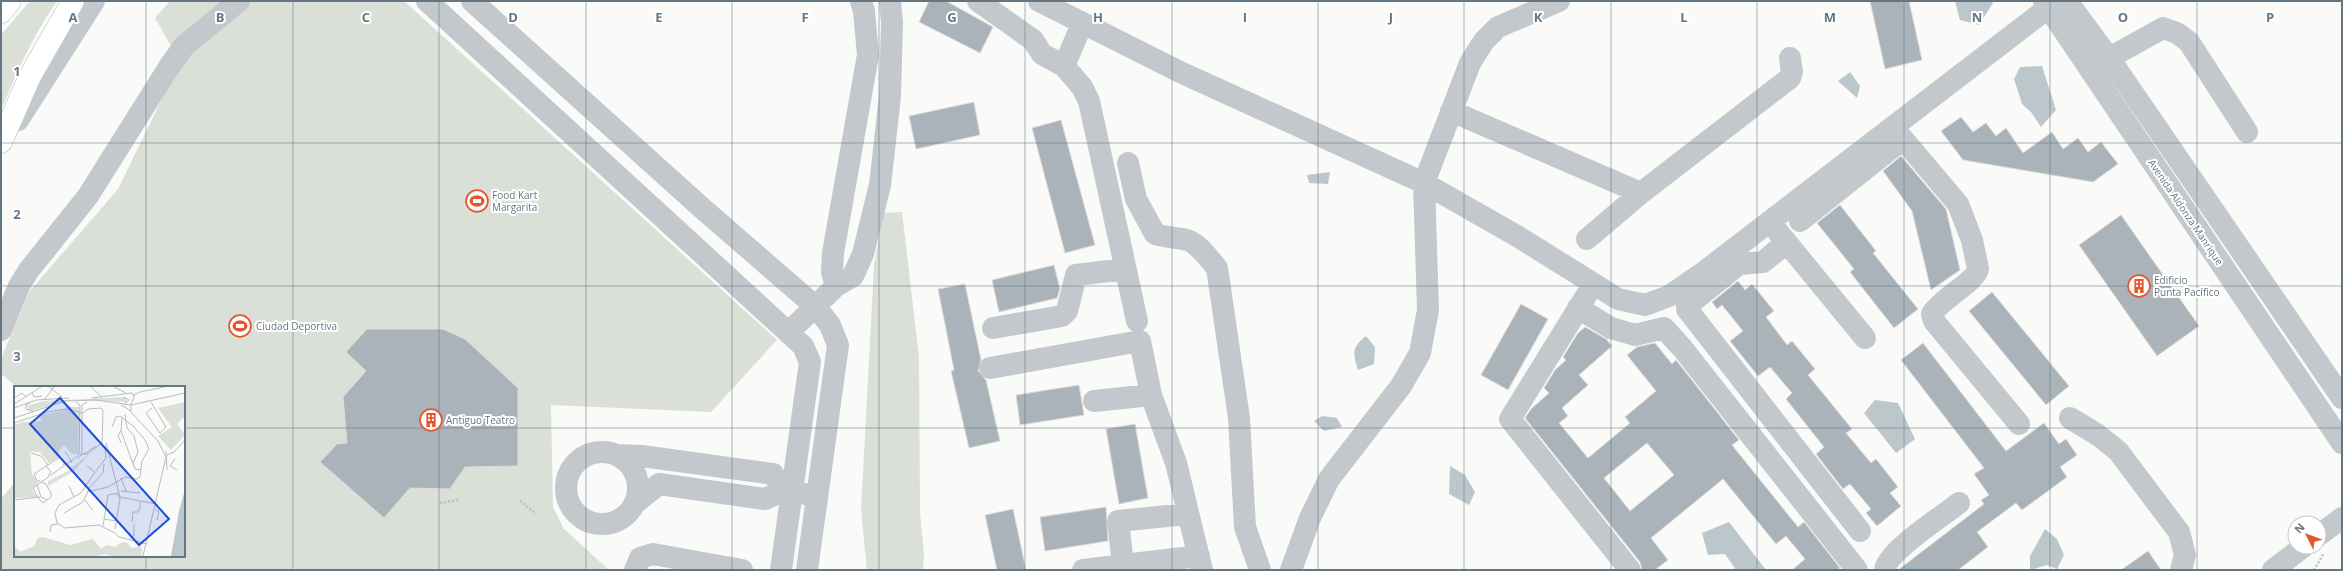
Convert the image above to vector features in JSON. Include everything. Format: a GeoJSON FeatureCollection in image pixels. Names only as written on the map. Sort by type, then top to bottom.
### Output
{"type":"FeatureCollection","features":[{"type":"Feature","properties":{"kind":"main road"},"geometry":{"type":"LineString","coordinates":[[1,12],[10,1]]}},
{"type":"Feature","properties":{"kind":"main road"},"geometry":{"type":"LineString","coordinates":[[1,142],[30,76],[73,1]]}},
{"type":"Feature","properties":{"kind":"street"},"geometry":{"type":"LineString","coordinates":[[1,149],[94,1]]}},
{"type":"Feature","properties":{"kind":"street"},"geometry":{"type":"LineString","coordinates":[[1,330],[19,286],[29,270],[88,196],[169,67],[184,46],[239,1]]}},
{"type":"Feature","properties":{"kind":"street"},"geometry":{"type":"LineString","coordinates":[[427,1],[804,346],[810,362],[788,491],[781,570]]}},
{"type":"Feature","properties":{"kind":"street"},"geometry":{"type":"LineString","coordinates":[[472,1],[702,209],[816,307],[830,325],[838,345],[807,570]]}},
{"type":"Feature","properties":{"kind":"street"},"geometry":{"type":"LineString","coordinates":[[836,286],[832,272],[833,253],[868,56],[866,25],[860,1]]}},
{"type":"Feature","properties":{"kind":"street"},"geometry":{"type":"LineString","coordinates":[[789,332],[836,286],[853,276],[863,254],[880,185],[890,96],[892,22],[890,1]]}},
{"type":"Feature","properties":{"kind":"street"},"geometry":{"type":"LineString","coordinates":[[978,1],[1033,40],[1042,54],[1064,66],[1082,87],[1089,101],[1137,321]]}},
{"type":"Feature","properties":{"kind":"street"},"geometry":{"type":"LineString","coordinates":[[1039,1],[1082,24],[1180,72],[1424,183],[1517,236],[1618,299],[1645,305],[1670,296],[1769,222],[1903,139],[1958,204],[1972,240],[1977,272],[1937,306],[1932,314],[1934,321],[2019,424]]}},
{"type":"Feature","properties":{"kind":"street"},"geometry":{"type":"LineString","coordinates":[[1291,570],[1310,518],[1329,479],[1401,386],[1420,353],[1428,310],[1424,183],[1470,63],[1484,41],[1498,27],[1559,1]]}},
{"type":"Feature","properties":{"kind":"street"},"geometry":{"type":"LineString","coordinates":[[1800,221],[1847,173],[2054,3],[2109,58],[2342,398]]}},
{"type":"Feature","properties":{"kind":"street","name":"Avenida Aldonza Manrique"},"geometry":{"type":"LineString","coordinates":[[2054,3],[2342,443]]}},
{"type":"Feature","properties":{"kind":"street"},"geometry":{"type":"LineString","coordinates":[[1064,66],[1082,24]]}},
{"type":"Feature","properties":{"kind":"street"},"geometry":{"type":"LineString","coordinates":[[2109,58],[2163,28],[2177,32],[2189,42],[2247,132]]}},
{"type":"Feature","properties":{"kind":"street"},"geometry":{"type":"LineString","coordinates":[[1587,238],[1641,192],[1790,78],[1792,72],[1790,58]]}},
{"type":"Feature","properties":{"kind":"street"},"geometry":{"type":"LineString","coordinates":[[1451,111],[1641,192]]}},
{"type":"Feature","properties":{"kind":"street"},"geometry":{"type":"LineString","coordinates":[[1128,164],[1136,199],[1156,234],[1170,239],[1188,240],[1206,255],[1217,268],[1239,418],[1245,527],[1260,570]]}},
{"type":"Feature","properties":{"kind":"street"},"geometry":{"type":"LineString","coordinates":[[680,231],[702,209]]}},
{"type":"Feature","properties":{"kind":"street"},"geometry":{"type":"LineString","coordinates":[[1769,222],[1865,338]]}},
{"type":"Feature","properties":{"kind":"street"},"geometry":{"type":"LineString","coordinates":[[1786,242],[1763,262],[1739,264],[1687,306],[1687,309],[1860,531]]}},
{"type":"Feature","properties":{"kind":"street"},"geometry":{"type":"LineString","coordinates":[[993,328],[1062,316],[1067,310],[1076,275],[1125,269]]}},
{"type":"Feature","properties":{"kind":"street"},"geometry":{"type":"LineString","coordinates":[[1593,284],[1510,419],[1630,570]]}},
{"type":"Feature","properties":{"kind":"street"},"geometry":{"type":"LineString","coordinates":[[1578,308],[1611,328],[1635,335],[1664,328],[1688,355],[1857,570]]}},
{"type":"Feature","properties":{"kind":"street"},"geometry":{"type":"LineString","coordinates":[[990,368],[1140,341],[1151,395],[1176,463],[1187,514],[1201,563],[1123,564],[1083,570]]}},
{"type":"Feature","properties":{"kind":"street"},"geometry":{"type":"LineString","coordinates":[[1094,401],[1151,395]]}},
{"type":"Feature","properties":{"kind":"street"},"geometry":{"type":"LineString","coordinates":[[2070,418],[2098,435],[2118,451],[2179,532],[2185,555],[2181,570]]}},
{"type":"Feature","properties":{"kind":"street"},"geometry":{"type":"LineString","coordinates":[[788,491],[773,474],[642,456],[618,455],[605,452],[590,454],[578,461],[570,472],[566,486],[567,500],[575,512],[586,521],[599,524],[614,522],[626,515],[634,504],[659,484],[765,499],[788,491],[818,496]]}},
{"type":"Feature","properties":{"kind":"street"},"geometry":{"type":"LineString","coordinates":[[618,455],[630,464],[637,476],[638,490],[634,504]]}},
{"type":"Feature","properties":{"kind":"street"},"geometry":{"type":"LineString","coordinates":[[1885,570],[1889,560],[1902,547],[1959,503]]}},
{"type":"Feature","properties":{"kind":"street"},"geometry":{"type":"LineString","coordinates":[[1123,564],[1118,521],[1187,514]]}},
{"type":"Feature","properties":{"kind":"street"},"geometry":{"type":"LineString","coordinates":[[2327,529],[2342,518]]}},
{"type":"Feature","properties":{"kind":"street"},"geometry":{"type":"LineString","coordinates":[[635,570],[640,558],[648,554],[742,570]]}},
{"type":"Feature","properties":{"kind":"street"},"geometry":{"type":"LineString","coordinates":[[2273,570],[2293,555]]}},
{"type":"Feature","properties":{"kind":"path"},"geometry":{"type":"LineString","coordinates":[[440,503],[458,500]]}},
{"type":"Feature","properties":{"kind":"path"},"geometry":{"type":"LineString","coordinates":[[520,501],[536,514]]}},
{"type":"Feature","properties":{"kind":"shaded area"},"geometry":{"type":"Polygon","coordinates":[[[30,1],[57,1],[33,40],[1,110],[1,35],[30,1]]]}},
{"type":"Feature","properties":{"kind":"shaded area"},"geometry":{"type":"Polygon","coordinates":[[[170,1],[404,1],[777,340],[711,412],[551,405],[553,507],[564,529],[609,570],[1,570],[1,499],[14,483],[14,557],[185,557],[185,386],[16,386],[1,374],[1,359],[29,292],[118,189],[180,62],[155,18],[170,1]]]}},
{"type":"Feature","properties":{"kind":"shaded area"},"geometry":{"type":"Polygon","coordinates":[[[1955,1],[1992,1],[1993,3],[1979,25],[1960,20],[1955,1]]]}},
{"type":"Feature","properties":{"kind":"shaded area"},"geometry":{"type":"Polygon","coordinates":[[[2042,66],[2056,110],[2041,127],[2031,112],[2022,104],[2014,79],[2020,67],[2042,66]]]}},
{"type":"Feature","properties":{"kind":"shaded area"},"geometry":{"type":"Polygon","coordinates":[[[1850,72],[1860,86],[1857,98],[1838,81],[1850,72]]]}},
{"type":"Feature","properties":{"kind":"shaded area"},"geometry":{"type":"Polygon","coordinates":[[[1330,172],[1328,184],[1309,183],[1307,175],[1330,172]]]}},
{"type":"Feature","properties":{"kind":"shaded area"},"geometry":{"type":"Polygon","coordinates":[[[902,212],[919,357],[920,512],[924,555],[923,570],[867,570],[861,510],[874,266],[883,213],[902,212]]]}},
{"type":"Feature","properties":{"kind":"shaded area"},"geometry":{"type":"Polygon","coordinates":[[[1366,336],[1375,347],[1374,364],[1358,370],[1354,351],[1361,340],[1366,336]]]}},
{"type":"Feature","properties":{"kind":"shaded area"},"geometry":{"type":"Polygon","coordinates":[[[1875,400],[1898,403],[1915,439],[1896,453],[1864,413],[1875,400]]]}},
{"type":"Feature","properties":{"kind":"shaded area"},"geometry":{"type":"Polygon","coordinates":[[[1322,416],[1337,418],[1342,427],[1324,431],[1314,421],[1322,416]]]}},
{"type":"Feature","properties":{"kind":"shaded area"},"geometry":{"type":"Polygon","coordinates":[[[1450,466],[1465,475],[1475,492],[1469,505],[1449,494],[1450,466]]]}},
{"type":"Feature","properties":{"kind":"shaded area"},"geometry":{"type":"Polygon","coordinates":[[[1729,522],[1766,570],[1736,570],[1725,554],[1708,555],[1702,533],[1729,522]]]}},
{"type":"Feature","properties":{"kind":"shaded area"},"geometry":{"type":"Polygon","coordinates":[[[2045,529],[2057,539],[2064,555],[2057,569],[2047,565],[2030,570],[2030,556],[2045,529]]]}},
{"type":"Feature","properties":{"kind":"building"},"geometry":{"type":"Polygon","coordinates":[[[929,1],[946,1],[993,27],[980,53],[919,22],[929,1]]]}},
{"type":"Feature","properties":{"kind":"building"},"geometry":{"type":"Polygon","coordinates":[[[1870,1],[1909,1],[1922,60],[1885,69],[1870,1]]]}},
{"type":"Feature","properties":{"kind":"building"},"geometry":{"type":"Polygon","coordinates":[[[974,102],[980,135],[916,149],[909,116],[974,102]]]}},
{"type":"Feature","properties":{"kind":"building"},"geometry":{"type":"Polygon","coordinates":[[[1961,117],[1973,132],[1986,123],[1996,136],[2006,128],[2023,153],[2052,132],[2063,149],[2078,138],[2088,152],[2101,142],[2118,164],[2093,182],[1963,160],[1941,131],[1961,117]]]}},
{"type":"Feature","properties":{"kind":"building"},"geometry":{"type":"Polygon","coordinates":[[[1061,120],[1095,245],[1065,253],[1032,128],[1061,120]]]}},
{"type":"Feature","properties":{"kind":"building"},"geometry":{"type":"Polygon","coordinates":[[[1901,156],[1946,209],[1960,270],[1931,290],[1912,211],[1883,171],[1901,156]]]}},
{"type":"Feature","properties":{"kind":"building"},"geometry":{"type":"Polygon","coordinates":[[[1840,205],[1876,251],[1873,253],[1918,309],[1894,328],[1850,272],[1854,269],[1817,223],[1840,205]]]}},
{"type":"Feature","properties":{"kind":"building","name":"Edificio Punta Pacífico"},"geometry":{"type":"Polygon","coordinates":[[[2121,215],[2199,326],[2157,356],[2079,245],[2121,215]]]}},
{"type":"Feature","properties":{"kind":"building"},"geometry":{"type":"Polygon","coordinates":[[[1054,265],[1060,289],[1057,298],[999,312],[992,280],[1054,265]]]}},
{"type":"Feature","properties":{"kind":"building"},"geometry":{"type":"Polygon","coordinates":[[[1738,281],[1745,290],[1752,284],[1774,311],[1766,317],[1787,345],[1792,341],[1815,369],[1808,375],[1852,429],[1846,433],[1871,463],[1876,459],[1898,487],[1890,493],[1901,506],[1877,526],[1866,513],[1871,509],[1850,484],[1843,489],[1816,454],[1824,447],[1786,399],[1792,393],[1770,367],[1758,376],[1730,341],[1743,331],[1722,305],[1717,309],[1712,302],[1738,281]]]}},
{"type":"Feature","properties":{"kind":"building"},"geometry":{"type":"Polygon","coordinates":[[[965,284],[981,360],[978,371],[986,380],[1000,441],[969,448],[951,371],[954,370],[938,289],[965,284]]]}},
{"type":"Feature","properties":{"kind":"building"},"geometry":{"type":"Polygon","coordinates":[[[1992,292],[2069,386],[2046,405],[1969,311],[1992,292]]]}},
{"type":"Feature","properties":{"kind":"building"},"geometry":{"type":"Polygon","coordinates":[[[1521,304],[1548,319],[1508,390],[1481,375],[1521,304]]]}},
{"type":"Feature","properties":{"kind":"building"},"geometry":{"type":"Polygon","coordinates":[[[1585,327],[1606,339],[1612,346],[1579,375],[1588,385],[1562,408],[1568,416],[1559,423],[1588,458],[1630,423],[1625,417],[1656,391],[1627,355],[1637,347],[1655,343],[1672,364],[1676,360],[1739,440],[1732,445],[1798,527],[1804,522],[1840,568],[1837,570],[1792,570],[1805,559],[1786,536],[1776,544],[1723,479],[1651,538],[1668,560],[1655,570],[1642,570],[1640,562],[1525,418],[1531,409],[1549,393],[1544,388],[1555,370],[1566,360],[1563,357],[1578,333],[1585,327]],[[1647,443],[1604,478],[1630,511],[1674,475],[1647,443]]]}},
{"type":"Feature","properties":{"kind":"building","name":"Antiguo Teatro"},"geometry":{"type":"Polygon","coordinates":[[[367,329],[443,329],[465,339],[518,388],[518,466],[465,467],[450,489],[410,488],[384,518],[320,462],[337,444],[347,443],[343,397],[366,371],[346,352],[367,329]]]}},
{"type":"Feature","properties":{"kind":"building"},"geometry":{"type":"Polygon","coordinates":[[[1923,343],[2006,451],[2044,423],[2059,444],[2066,439],[2077,455],[2060,467],[2067,477],[2022,510],[2016,503],[1977,532],[1988,547],[1958,570],[1898,570],[1984,504],[1981,500],[1989,495],[1974,474],[1984,468],[1901,360],[1923,343]]]}},
{"type":"Feature","properties":{"kind":"building"},"geometry":{"type":"Polygon","coordinates":[[[1079,385],[1084,415],[1020,425],[1016,395],[1079,385]]]}},
{"type":"Feature","properties":{"kind":"building"},"geometry":{"type":"Polygon","coordinates":[[[1135,424],[1148,498],[1119,504],[1106,429],[1135,424]]]}},
{"type":"Feature","properties":{"kind":"building"},"geometry":{"type":"Polygon","coordinates":[[[1106,507],[1108,541],[1045,551],[1040,517],[1106,507]]]}},
{"type":"Feature","properties":{"kind":"building"},"geometry":{"type":"Polygon","coordinates":[[[1013,509],[1026,570],[997,570],[985,515],[1013,509]]]}},
{"type":"Feature","properties":{"kind":"building"},"geometry":{"type":"Polygon","coordinates":[[[2148,551],[2161,570],[2121,570],[2148,551]]]}},
{"type":"Feature","properties":{"kind":"place","name":"Food Kart Margarita"},"geometry":{"type":"Point","coordinates":[477,201]}},
{"type":"Feature","properties":{"kind":"place","name":"Edificio Punta Pacífico"},"geometry":{"type":"Point","coordinates":[2139,286]}},
{"type":"Feature","properties":{"kind":"place","name":"Ciudad Deportiva"},"geometry":{"type":"Point","coordinates":[240,326]}},
{"type":"Feature","properties":{"kind":"place","name":"Antiguo Teatro"},"geometry":{"type":"Point","coordinates":[431,420]}}]}
